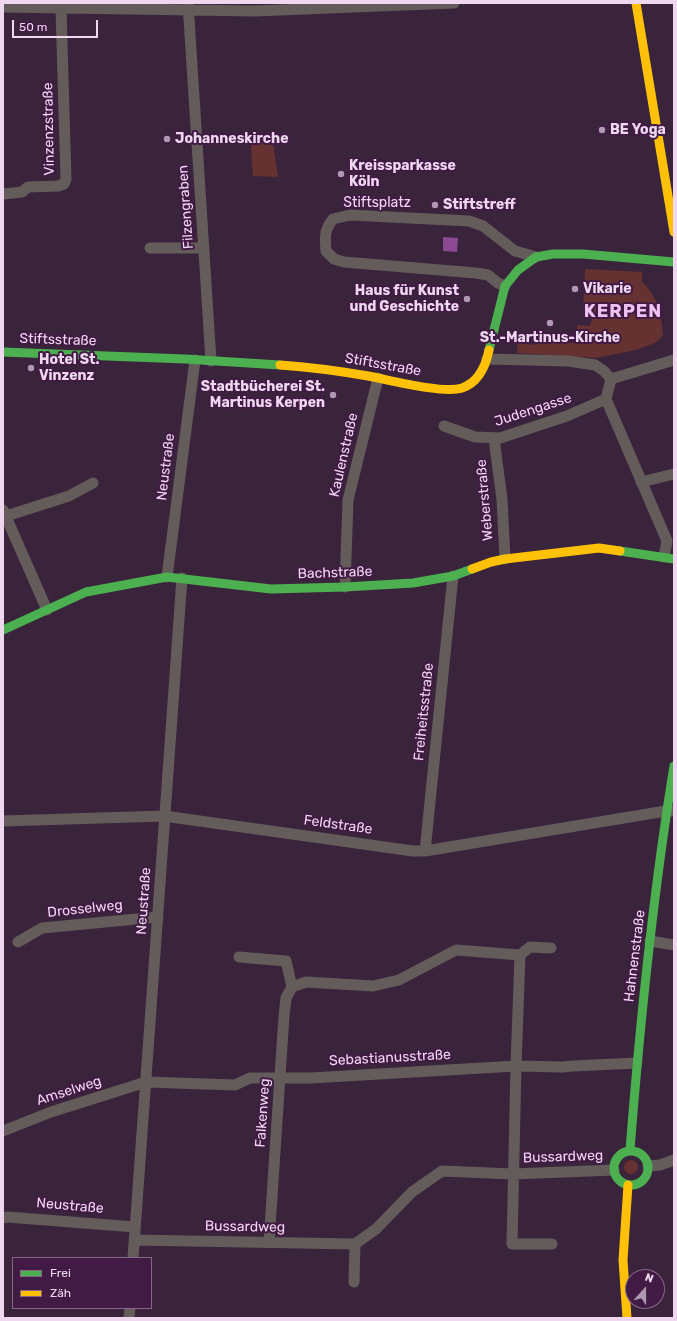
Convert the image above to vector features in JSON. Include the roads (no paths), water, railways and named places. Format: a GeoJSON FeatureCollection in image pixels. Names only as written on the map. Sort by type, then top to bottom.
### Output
{"type":"FeatureCollection","features":[{"type":"Feature","properties":{"kind":"street"},"geometry":{"type":"LineString","coordinates":[[3,7],[61,9],[188,6],[255,11],[454,3]]}},
{"type":"Feature","properties":{"kind":"street"},"geometry":{"type":"LineString","coordinates":[[636,3],[674,232]]}},
{"type":"Feature","properties":{"kind":"street","name":"Filzengraben"},"geometry":{"type":"LineString","coordinates":[[188,6],[211,361]]}},
{"type":"Feature","properties":{"kind":"street","name":"Vinzenzstraße"},"geometry":{"type":"LineString","coordinates":[[3,194],[22,192],[28,187],[58,186],[64,184],[66,179],[61,9]]}},
{"type":"Feature","properties":{"kind":"street","name":"Stiftsplatz"},"geometry":{"type":"LineString","coordinates":[[505,286],[498,283],[488,275],[476,273],[344,262],[334,259],[326,251],[324,236],[327,227],[333,218],[350,215],[469,221],[483,226],[516,251],[536,257]]}},
{"type":"Feature","properties":{"kind":"street"},"geometry":{"type":"LineString","coordinates":[[150,248],[204,248]]}},
{"type":"Feature","properties":{"kind":"street","name":"Stiftsstraße"},"geometry":{"type":"LineString","coordinates":[[3,352],[195,360],[293,366],[378,378],[443,390],[455,390],[462,388],[481,373],[487,359],[505,286],[518,270],[536,257],[553,254],[583,254],[674,262]]}},
{"type":"Feature","properties":{"kind":"street"},"geometry":{"type":"LineString","coordinates":[[487,359],[568,361],[595,365],[611,379]]}},
{"type":"Feature","properties":{"kind":"street","name":"Neustraße"},"geometry":{"type":"LineString","coordinates":[[167,577],[195,360]]}},
{"type":"Feature","properties":{"kind":"street"},"geometry":{"type":"LineString","coordinates":[[611,379],[674,360]]}},
{"type":"Feature","properties":{"kind":"street","name":"Kaulenstraße"},"geometry":{"type":"LineString","coordinates":[[345,587],[348,500],[378,378]]}},
{"type":"Feature","properties":{"kind":"street"},"geometry":{"type":"LineString","coordinates":[[611,379],[606,399],[666,541],[669,558]]}},
{"type":"Feature","properties":{"kind":"street","name":"Judengasse"},"geometry":{"type":"LineString","coordinates":[[444,426],[475,438],[500,438],[567,416],[606,399]]}},
{"type":"Feature","properties":{"kind":"street","name":"Weberstraße"},"geometry":{"type":"LineString","coordinates":[[494,438],[502,499],[504,559]]}},
{"type":"Feature","properties":{"kind":"street"},"geometry":{"type":"LineString","coordinates":[[641,482],[674,474]]}},
{"type":"Feature","properties":{"kind":"street"},"geometry":{"type":"LineString","coordinates":[[47,610],[4,513],[69,496],[93,483]]}},
{"type":"Feature","properties":{"kind":"street","name":"Bachstraße"},"geometry":{"type":"LineString","coordinates":[[3,630],[86,592],[167,577],[271,589],[345,587],[413,583],[453,576],[491,562],[504,559],[599,548],[669,558]]}},
{"type":"Feature","properties":{"kind":"street","name":"Freiheitsstraße"},"geometry":{"type":"LineString","coordinates":[[425,851],[453,576]]}},
{"type":"Feature","properties":{"kind":"street","name":"Neustraße"},"geometry":{"type":"LineString","coordinates":[[133,1257],[134,1227],[146,1082],[182,578]]}},
{"type":"Feature","properties":{"kind":"street","name":"Hahnenstraße"},"geometry":{"type":"LineString","coordinates":[[630,1150],[636,1063],[650,941],[670,811],[674,766]]}},
{"type":"Feature","properties":{"kind":"street","name":"Feldstraße"},"geometry":{"type":"LineString","coordinates":[[3,821],[164,816],[414,851],[425,851],[670,811]]}},
{"type":"Feature","properties":{"kind":"street","name":"Drosselweg"},"geometry":{"type":"LineString","coordinates":[[18,942],[42,928],[158,917]]}},
{"type":"Feature","properties":{"kind":"street"},"geometry":{"type":"LineString","coordinates":[[650,941],[674,945]]}},
{"type":"Feature","properties":{"kind":"street"},"geometry":{"type":"LineString","coordinates":[[239,957],[286,961],[292,987],[306,982],[373,986],[399,980],[456,950],[520,955],[530,947],[550,948]]}},
{"type":"Feature","properties":{"kind":"street"},"geometry":{"type":"LineString","coordinates":[[513,1174],[520,955]]}},
{"type":"Feature","properties":{"kind":"street","name":"Falkenweg"},"geometry":{"type":"LineString","coordinates":[[269,1242],[286,998],[292,987]]}},
{"type":"Feature","properties":{"kind":"street","name":"Sebastianusstraße"},"geometry":{"type":"LineString","coordinates":[[146,1082],[235,1085],[250,1078],[325,1077],[516,1066],[563,1067],[636,1063]]}},
{"type":"Feature","properties":{"kind":"street","name":"Amselweg"},"geometry":{"type":"LineString","coordinates":[[3,1131],[51,1112],[146,1082]]}},
{"type":"Feature","properties":{"kind":"street"},"geometry":{"type":"LineString","coordinates":[[630,1150],[637,1151],[642,1155],[648,1166],[645,1178],[634,1184],[628,1184],[618,1180],[614,1170],[616,1159],[630,1150]]}},
{"type":"Feature","properties":{"kind":"street"},"geometry":{"type":"LineString","coordinates":[[648,1166],[660,1165],[674,1160]]}},
{"type":"Feature","properties":{"kind":"street","name":"Bussardweg"},"geometry":{"type":"LineString","coordinates":[[134,1240],[356,1244],[376,1229],[412,1192],[442,1171],[513,1174],[614,1170]]}},
{"type":"Feature","properties":{"kind":"street","name":"Bussardweg"},"geometry":{"type":"LineString","coordinates":[[513,1174],[512,1244],[552,1244]]}},
{"type":"Feature","properties":{"kind":"street"},"geometry":{"type":"LineString","coordinates":[[627,1318],[623,1260],[628,1184]]}},
{"type":"Feature","properties":{"kind":"street","name":"Neustraße"},"geometry":{"type":"LineString","coordinates":[[3,1218],[8,1216],[134,1227]]}},
{"type":"Feature","properties":{"kind":"street"},"geometry":{"type":"LineString","coordinates":[[354,1282],[356,1244]]}},
{"type":"Feature","properties":{"kind":"place","name":"BE Yoga"},"geometry":{"type":"Point","coordinates":[602,130]}},
{"type":"Feature","properties":{"kind":"place","name":"Johanneskirche"},"geometry":{"type":"Point","coordinates":[167,139]}},
{"type":"Feature","properties":{"kind":"place","name":"Kreissparkasse Köln"},"geometry":{"type":"Point","coordinates":[341,174]}},
{"type":"Feature","properties":{"kind":"place","name":"Stiftstreff"},"geometry":{"type":"Point","coordinates":[435,205]}},
{"type":"Feature","properties":{"kind":"place","name":"Vikarie"},"geometry":{"type":"Point","coordinates":[575,289]}},
{"type":"Feature","properties":{"kind":"place","name":"Haus für Kunst und Geschichte"},"geometry":{"type":"Point","coordinates":[467,299]}},
{"type":"Feature","properties":{"kind":"place","name":"St.-Martinus-Kirche"},"geometry":{"type":"Point","coordinates":[550,323]}},
{"type":"Feature","properties":{"kind":"place","name":"Hotel St. Vinzenz"},"geometry":{"type":"Point","coordinates":[31,368]}},
{"type":"Feature","properties":{"kind":"place","name":"Stadtbücherei St. Martinus Kerpen"},"geometry":{"type":"Point","coordinates":[333,395]}},
{"type":"Feature","properties":{"kind":"district","name":"KERPEN"},"geometry":{"type":"Point","coordinates":[623,312]}}]}
